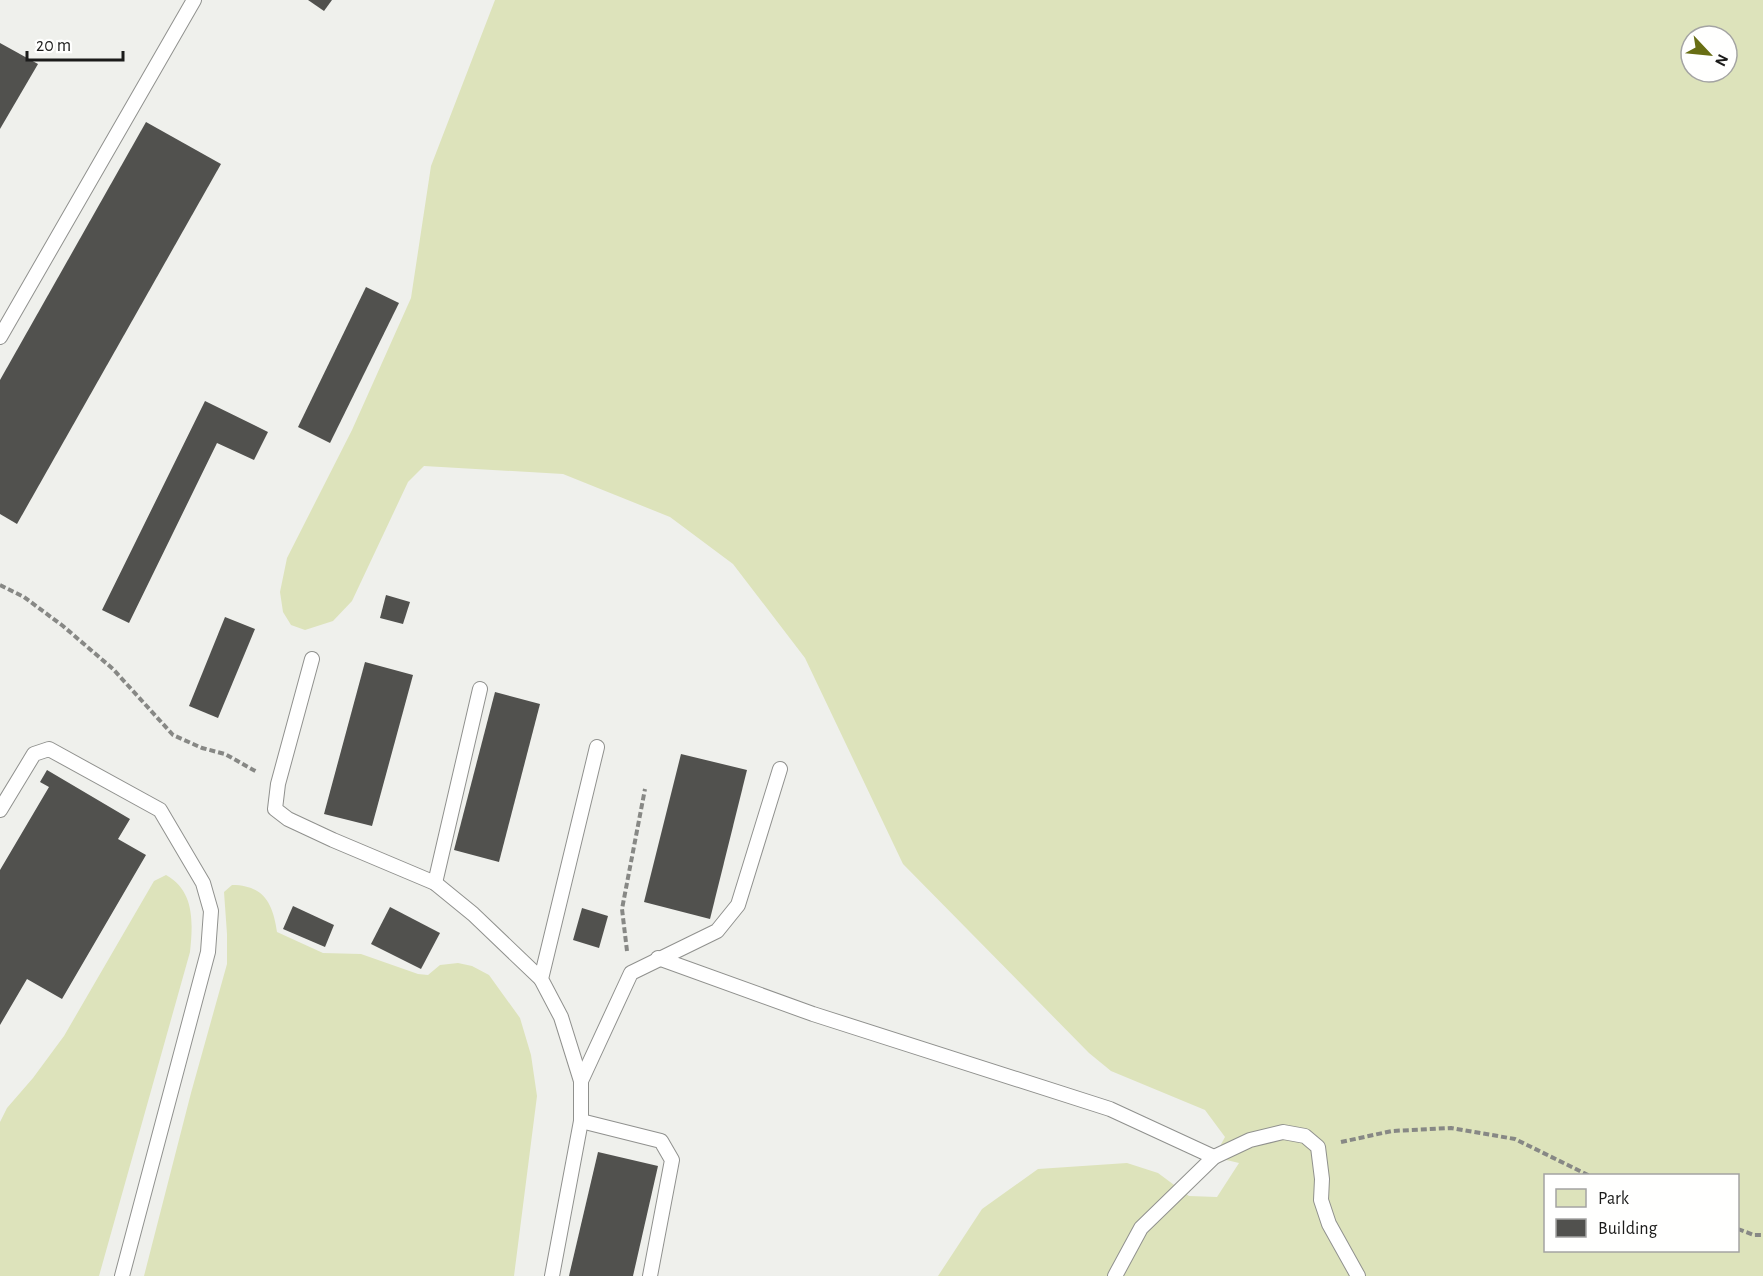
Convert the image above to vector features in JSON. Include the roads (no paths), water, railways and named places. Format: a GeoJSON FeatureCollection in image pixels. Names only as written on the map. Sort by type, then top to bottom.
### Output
{"type":"FeatureCollection","features":[{"type":"Feature","properties":{"kind":"lane"},"geometry":{"type":"LineString","coordinates":[[0,337],[194,0]]}},
{"type":"Feature","properties":{"kind":"lane"},"geometry":{"type":"LineString","coordinates":[[312,659],[278,784],[275,809],[288,819],[435,883],[473,914],[542,979],[561,1017],[581,1081],[581,1120],[552,1276]]}},
{"type":"Feature","properties":{"kind":"lane"},"geometry":{"type":"LineString","coordinates":[[435,883],[480,689]]}},
{"type":"Feature","properties":{"kind":"lane"},"geometry":{"type":"LineString","coordinates":[[542,979],[597,747]]}},
{"type":"Feature","properties":{"kind":"lane"},"geometry":{"type":"LineString","coordinates":[[0,810],[34,754],[49,749],[160,810],[202,883],[211,911],[207,952],[122,1276]]}},
{"type":"Feature","properties":{"kind":"lane"},"geometry":{"type":"LineString","coordinates":[[581,1081],[631,973],[717,931],[738,905],[780,770]]}},
{"type":"Feature","properties":{"kind":"lane"},"geometry":{"type":"LineString","coordinates":[[658,958],[813,1014],[1110,1109],[1214,1157]]}},
{"type":"Feature","properties":{"kind":"lane"},"geometry":{"type":"LineString","coordinates":[[581,1120],[662,1141],[672,1161],[650,1276]]}},
{"type":"Feature","properties":{"kind":"lane"},"geometry":{"type":"LineString","coordinates":[[1115,1276],[1141,1228],[1214,1157],[1251,1140],[1283,1132],[1305,1136],[1318,1147],[1322,1179],[1321,1200],[1329,1224],[1358,1276]]}}]}
